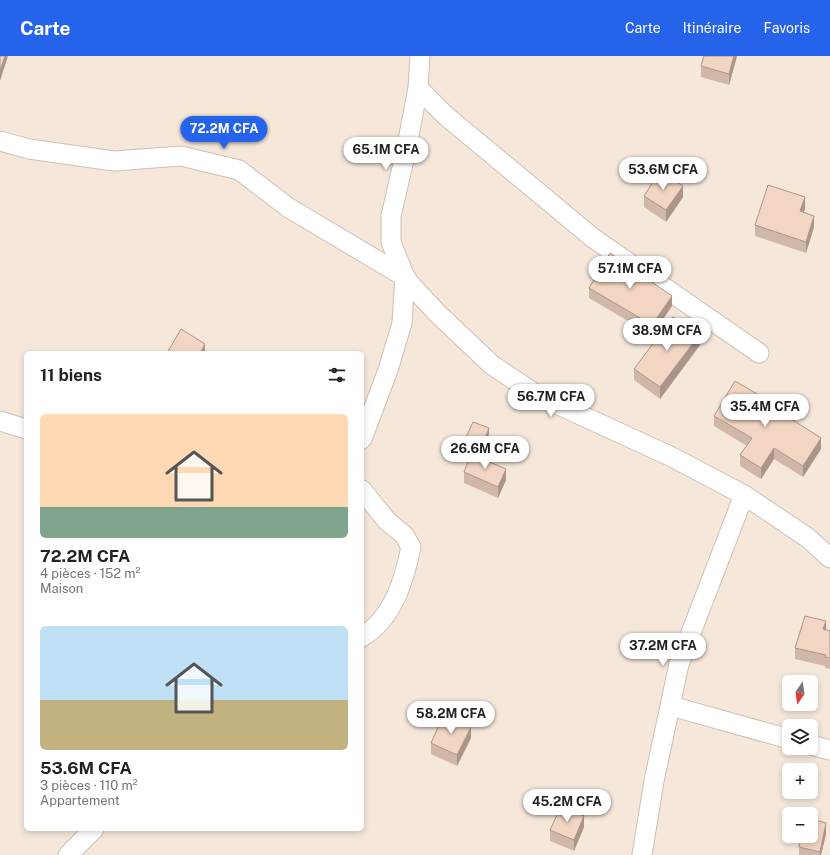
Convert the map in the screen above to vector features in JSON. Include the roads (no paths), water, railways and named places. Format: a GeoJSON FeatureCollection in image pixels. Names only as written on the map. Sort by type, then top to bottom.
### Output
{"type":"FeatureCollection","features":[{"type":"Feature","properties":{"kind":"street"},"geometry":{"type":"LineString","coordinates":[[364,434],[383,384],[402,323],[405,278],[391,242],[390,216],[406,151],[418,88],[420,56]]}},
{"type":"Feature","properties":{"kind":"street"},"geometry":{"type":"LineString","coordinates":[[418,88],[446,116],[593,238],[759,353]]}},
{"type":"Feature","properties":{"kind":"street"},"geometry":{"type":"LineString","coordinates":[[0,141],[29,149],[114,161],[181,156],[239,170],[289,208],[405,278],[438,314],[492,365],[536,395],[672,457],[744,495],[808,538],[830,558]]}},
{"type":"Feature","properties":{"kind":"street"},"geometry":{"type":"LineString","coordinates":[[0,421],[24,428]]}},
{"type":"Feature","properties":{"kind":"street"},"geometry":{"type":"LineString","coordinates":[[364,492],[387,521],[404,536],[411,547],[399,592],[389,611],[369,633],[364,636]]}},
{"type":"Feature","properties":{"kind":"street"},"geometry":{"type":"LineString","coordinates":[[642,855],[654,781],[680,664],[744,495]]}},
{"type":"Feature","properties":{"kind":"street"},"geometry":{"type":"LineString","coordinates":[[670,706],[782,737]]}},
{"type":"Feature","properties":{"kind":"street"},"geometry":{"type":"LineString","coordinates":[[818,747],[830,750]]}},
{"type":"Feature","properties":{"kind":"street"},"geometry":{"type":"LineString","coordinates":[[68,855],[92,831]]}}]}
